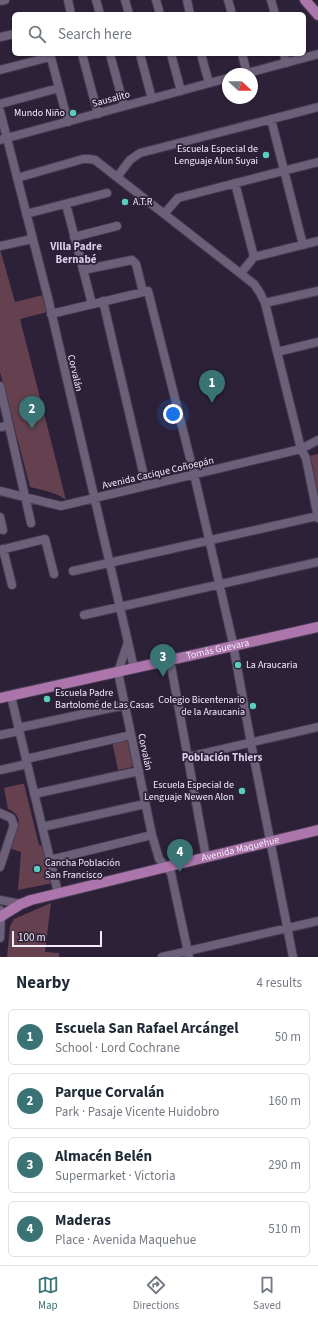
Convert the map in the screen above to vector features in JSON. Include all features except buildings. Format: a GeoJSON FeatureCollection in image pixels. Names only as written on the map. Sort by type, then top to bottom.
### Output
{"type":"FeatureCollection","features":[{"type":"Feature","properties":{"kind":"main road"},"geometry":{"type":"LineString","coordinates":[[305,0],[318,15]]}},
{"type":"Feature","properties":{"kind":"main road","name":"Tomás Guevara"},"geometry":{"type":"LineString","coordinates":[[0,698],[318,627]]}},
{"type":"Feature","properties":{"kind":"main road","name":"Avenida Maquehue"},"geometry":{"type":"LineString","coordinates":[[21,904],[58,893],[318,830]]}},
{"type":"Feature","properties":{"kind":"main road"},"geometry":{"type":"LineString","coordinates":[[0,914],[21,904]]}},
{"type":"Feature","properties":{"kind":"street"},"geometry":{"type":"LineString","coordinates":[[0,1],[5,0]]}},
{"type":"Feature","properties":{"kind":"street"},"geometry":{"type":"LineString","coordinates":[[68,0],[71,12]]}},
{"type":"Feature","properties":{"kind":"street"},"geometry":{"type":"LineString","coordinates":[[96,0],[99,12]]}},
{"type":"Feature","properties":{"kind":"street"},"geometry":{"type":"LineString","coordinates":[[125,0],[128,12]]}},
{"type":"Feature","properties":{"kind":"street"},"geometry":{"type":"LineString","coordinates":[[156,0],[159,12]]}},
{"type":"Feature","properties":{"kind":"street"},"geometry":{"type":"LineString","coordinates":[[187,0],[190,12]]}},
{"type":"Feature","properties":{"kind":"street"},"geometry":{"type":"LineString","coordinates":[[228,0],[231,12]]}},
{"type":"Feature","properties":{"kind":"street"},"geometry":{"type":"LineString","coordinates":[[271,0],[274,12]]}},
{"type":"Feature","properties":{"kind":"street"},"geometry":{"type":"LineString","coordinates":[[0,37],[12,34]]}},
{"type":"Feature","properties":{"kind":"street"},"geometry":{"type":"LineString","coordinates":[[258,70],[318,54]]}},
{"type":"Feature","properties":{"kind":"street"},"geometry":{"type":"LineString","coordinates":[[0,70],[50,56],[68,122]]}},
{"type":"Feature","properties":{"kind":"street"},"geometry":{"type":"LineString","coordinates":[[83,56],[98,114]]}},
{"type":"Feature","properties":{"kind":"street"},"geometry":{"type":"LineString","coordinates":[[111,56],[124,106]]}},
{"type":"Feature","properties":{"kind":"street"},"geometry":{"type":"LineString","coordinates":[[141,56],[152,99]]}},
{"type":"Feature","properties":{"kind":"street"},"geometry":{"type":"LineString","coordinates":[[171,56],[181,91]]}},
{"type":"Feature","properties":{"kind":"street"},"geometry":{"type":"LineString","coordinates":[[202,56],[209,83]]}},
{"type":"Feature","properties":{"kind":"street"},"geometry":{"type":"LineString","coordinates":[[242,56],[244,68]]}},
{"type":"Feature","properties":{"kind":"street"},"geometry":{"type":"LineString","coordinates":[[284,56],[286,62]]}},
{"type":"Feature","properties":{"kind":"street","name":"Sausalito"},"geometry":{"type":"LineString","coordinates":[[4,139],[222,80]]}},
{"type":"Feature","properties":{"kind":"street"},"geometry":{"type":"LineString","coordinates":[[0,104],[59,88]]}},
{"type":"Feature","properties":{"kind":"street"},"geometry":{"type":"LineString","coordinates":[[117,177],[130,160],[140,153],[318,107]]}},
{"type":"Feature","properties":{"kind":"street","name":"Corvalán"},"geometry":{"type":"LineString","coordinates":[[0,111],[4,139],[17,178],[51,314],[134,668]]}},
{"type":"Feature","properties":{"kind":"street"},"geometry":{"type":"LineString","coordinates":[[271,119],[303,245]]}},
{"type":"Feature","properties":{"kind":"street"},"geometry":{"type":"LineString","coordinates":[[17,178],[86,159],[95,160],[241,273],[257,288],[265,303],[301,449],[306,458],[318,517],[73,571]]}},
{"type":"Feature","properties":{"kind":"street"},"geometry":{"type":"LineString","coordinates":[[164,214],[178,198],[318,162]]}},
{"type":"Feature","properties":{"kind":"street"},"geometry":{"type":"LineString","coordinates":[[235,183],[254,257]]}},
{"type":"Feature","properties":{"kind":"street"},"geometry":{"type":"LineString","coordinates":[[26,214],[107,193]]}},
{"type":"Feature","properties":{"kind":"street"},"geometry":{"type":"LineString","coordinates":[[66,204],[92,304]]}},
{"type":"Feature","properties":{"kind":"street"},"geometry":{"type":"LineString","coordinates":[[74,237],[117,226]]}},
{"type":"Feature","properties":{"kind":"street"},"geometry":{"type":"LineString","coordinates":[[0,246],[32,239]]}},
{"type":"Feature","properties":{"kind":"street"},"geometry":{"type":"LineString","coordinates":[[241,273],[254,257],[318,241]]}},
{"type":"Feature","properties":{"kind":"street"},"geometry":{"type":"LineString","coordinates":[[83,270],[130,259],[136,264],[145,291],[194,474],[233,646],[294,957]]}},
{"type":"Feature","properties":{"kind":"street"},"geometry":{"type":"LineString","coordinates":[[51,314],[145,291]]}},
{"type":"Feature","properties":{"kind":"street"},"geometry":{"type":"LineString","coordinates":[[265,303],[318,291]]}},
{"type":"Feature","properties":{"kind":"street"},"geometry":{"type":"LineString","coordinates":[[103,301],[146,485]]}},
{"type":"Feature","properties":{"kind":"street"},"geometry":{"type":"LineString","coordinates":[[277,352],[318,342]]}},
{"type":"Feature","properties":{"kind":"street"},"geometry":{"type":"LineString","coordinates":[[1,391],[31,523]]}},
{"type":"Feature","properties":{"kind":"street"},"geometry":{"type":"LineString","coordinates":[[0,427],[9,425]]}},
{"type":"Feature","properties":{"kind":"street","name":"Avenida Cacique Coñoepán"},"geometry":{"type":"LineString","coordinates":[[0,491],[26,496],[61,506],[301,449],[318,440]]}},
{"type":"Feature","properties":{"kind":"street"},"geometry":{"type":"LineString","coordinates":[[0,517],[3,530]]}},
{"type":"Feature","properties":{"kind":"street"},"geometry":{"type":"LineString","coordinates":[[12,585],[2,549],[45,539],[54,574]]}},
{"type":"Feature","properties":{"kind":"street"},"geometry":{"type":"LineString","coordinates":[[84,615],[318,562]]}},
{"type":"Feature","properties":{"kind":"street"},"geometry":{"type":"LineString","coordinates":[[118,672],[128,642]]}},
{"type":"Feature","properties":{"kind":"street"},"geometry":{"type":"LineString","coordinates":[[170,660],[206,857]]}},
{"type":"Feature","properties":{"kind":"street","name":"Corvalán"},"geometry":{"type":"LineString","coordinates":[[118,672],[152,835],[159,859],[171,873],[189,954]]}},
{"type":"Feature","properties":{"kind":"street"},"geometry":{"type":"LineString","coordinates":[[11,696],[58,893]]}},
{"type":"Feature","properties":{"kind":"street"},"geometry":{"type":"LineString","coordinates":[[0,735],[125,705]]}},
{"type":"Feature","properties":{"kind":"street"},"geometry":{"type":"LineString","coordinates":[[188,757],[318,727]]}},
{"type":"Feature","properties":{"kind":"street"},"geometry":{"type":"LineString","coordinates":[[0,770],[131,735]]}},
{"type":"Feature","properties":{"kind":"street"},"geometry":{"type":"LineString","coordinates":[[34,794],[138,771]]}},
{"type":"Feature","properties":{"kind":"street"},"geometry":{"type":"LineString","coordinates":[[42,827],[145,804]]}},
{"type":"Feature","properties":{"kind":"street"},"geometry":{"type":"LineString","coordinates":[[0,813],[11,818],[14,825],[0,867]]}},
{"type":"Feature","properties":{"kind":"street"},"geometry":{"type":"LineString","coordinates":[[50,860],[152,835]]}},
{"type":"Feature","properties":{"kind":"street","name":"Avenida Maquehue"},"geometry":{"type":"LineString","coordinates":[[0,900],[21,904]]}},
{"type":"Feature","properties":{"kind":"street"},"geometry":{"type":"LineString","coordinates":[[0,914],[0,938]]}},
{"type":"Feature","properties":{"kind":"street"},"geometry":{"type":"LineString","coordinates":[[162,957],[189,954],[318,921]]}},
{"type":"Feature","properties":{"kind":"shaded area"},"geometry":{"type":"Polygon","coordinates":[[[0,249],[15,302],[43,295],[47,312],[20,319],[66,500],[53,493],[30,487],[0,372],[0,249]]]}},
{"type":"Feature","properties":{"kind":"shaded area"},"geometry":{"type":"Polygon","coordinates":[[[318,454],[318,499],[309,456],[318,454]]]}},
{"type":"Feature","properties":{"kind":"shaded area"},"geometry":{"type":"Polygon","coordinates":[[[127,738],[133,767],[118,770],[112,741],[127,738]]]}},
{"type":"Feature","properties":{"kind":"shaded area"},"geometry":{"type":"Polygon","coordinates":[[[24,784],[39,845],[46,848],[53,883],[18,890],[21,852],[9,848],[19,822],[18,817],[8,809],[4,788],[24,784]]]}},
{"type":"Feature","properties":{"kind":"shaded area"},"geometry":{"type":"Polygon","coordinates":[[[51,903],[45,952],[59,953],[59,957],[7,957],[10,926],[14,919],[51,903]]]}},
{"type":"Feature","properties":{"kind":"place","name":"Mundo Niño"},"geometry":{"type":"Point","coordinates":[73,113]}},
{"type":"Feature","properties":{"kind":"place","name":"Escuela Especial de Lenguaje Alun Suyai"},"geometry":{"type":"Point","coordinates":[266,155]}},
{"type":"Feature","properties":{"kind":"place","name":"A.T.R"},"geometry":{"type":"Point","coordinates":[125,202]}},
{"type":"Feature","properties":{"kind":"place","name":"Escuela San Rafael Arcángel"},"geometry":{"type":"Point","coordinates":[212,403]}},
{"type":"Feature","properties":{"kind":"place","name":"Parque Corvalán"},"geometry":{"type":"Point","coordinates":[32,429]}},
{"type":"Feature","properties":{"kind":"place","name":"La Araucaria"},"geometry":{"type":"Point","coordinates":[238,665]}},
{"type":"Feature","properties":{"kind":"place","name":"Almacén Belén"},"geometry":{"type":"Point","coordinates":[163,677]}},
{"type":"Feature","properties":{"kind":"place","name":"Escuela Padre Bartolomé de Las Casas"},"geometry":{"type":"Point","coordinates":[47,699]}},
{"type":"Feature","properties":{"kind":"place","name":"Colegio Bicentenario de la Araucania"},"geometry":{"type":"Point","coordinates":[253,706]}},
{"type":"Feature","properties":{"kind":"place","name":"Escuela Especial de Lenguaje Newen Alon"},"geometry":{"type":"Point","coordinates":[242,791]}},
{"type":"Feature","properties":{"kind":"place","name":"Cancha Población San Francisco"},"geometry":{"type":"Point","coordinates":[37,869]}},
{"type":"Feature","properties":{"kind":"place","name":"Maderas"},"geometry":{"type":"Point","coordinates":[180,872]}},
{"type":"Feature","properties":{"kind":"district","name":"Villa Padre Bernabé"},"geometry":{"type":"Point","coordinates":[76,252]}},
{"type":"Feature","properties":{"kind":"district","name":"Población Thiers"},"geometry":{"type":"Point","coordinates":[222,757]}}]}
